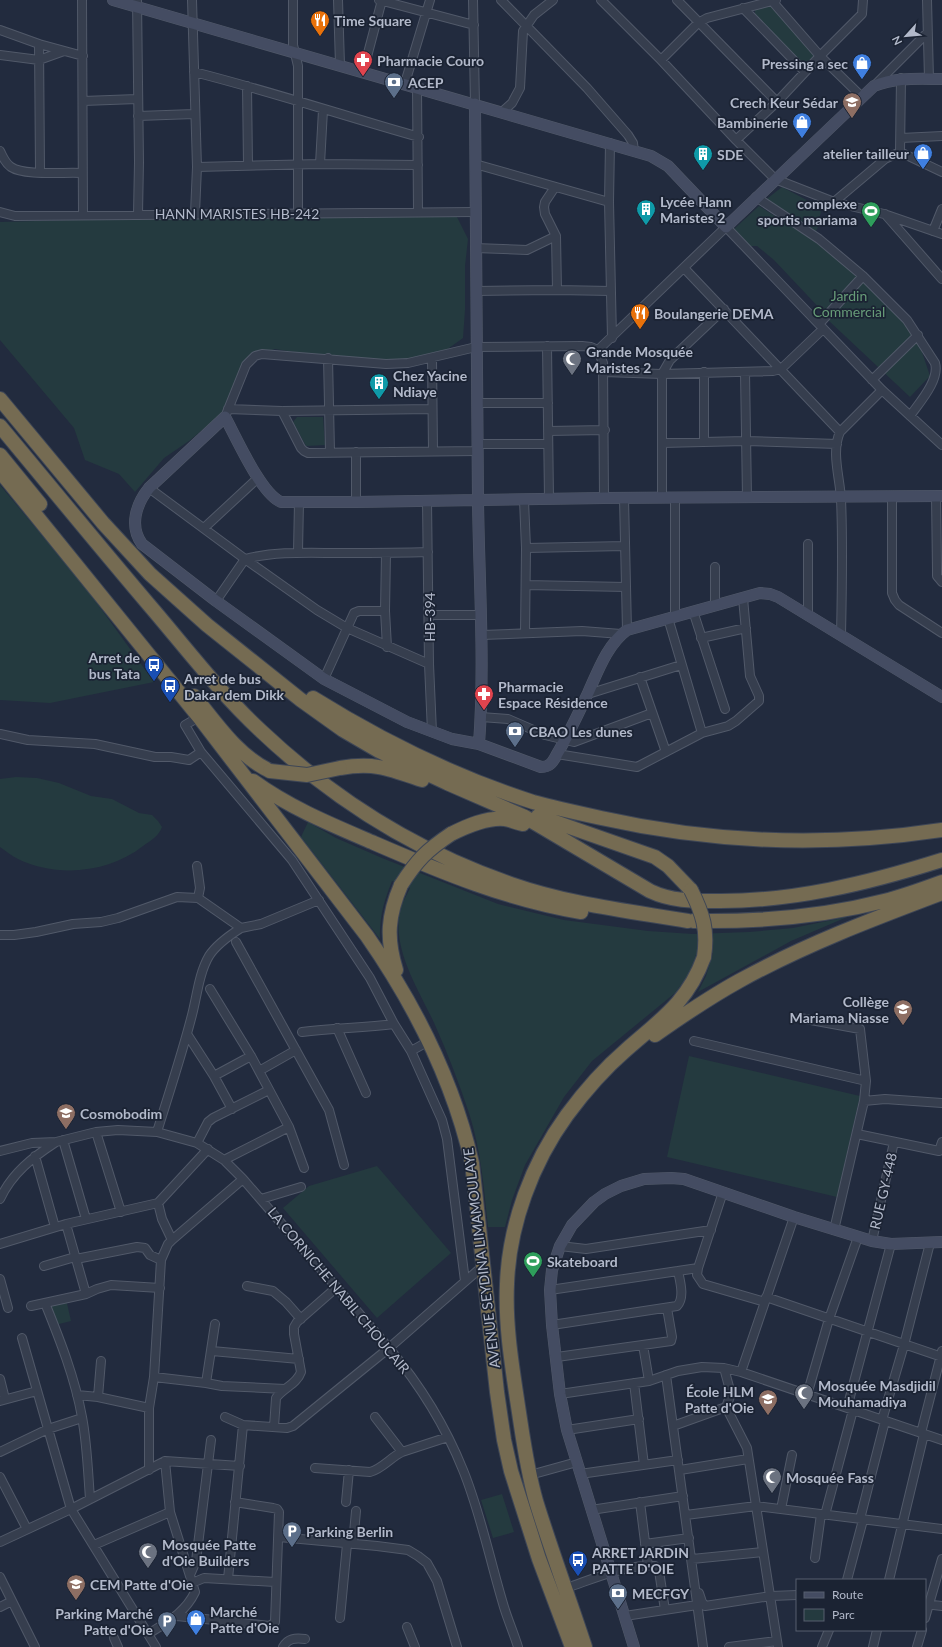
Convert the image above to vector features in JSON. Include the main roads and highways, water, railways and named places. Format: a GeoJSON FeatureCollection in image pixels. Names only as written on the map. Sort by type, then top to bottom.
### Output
{"type":"FeatureCollection","features":[{"type":"Feature","properties":{"kind":"highway"},"geometry":{"type":"LineString","coordinates":[[0,399],[103,523],[135,558],[180,602],[301,700],[356,737],[379,751],[491,802]]}},
{"type":"Feature","properties":{"kind":"highway"},"geometry":{"type":"LineString","coordinates":[[0,426],[218,687],[265,735],[332,790],[369,816],[430,850],[469,868],[512,885],[578,903],[688,921]]}},
{"type":"Feature","properties":{"kind":"highway"},"geometry":{"type":"LineString","coordinates":[[0,455],[230,740],[244,755],[257,765],[270,771],[307,775],[359,765],[374,765],[491,802],[655,857],[668,866],[691,890],[699,905],[705,926],[706,937],[704,957],[694,981],[680,1001],[607,1068]]}},
{"type":"Feature","properties":{"kind":"highway","name":"AVENUE SEYDINA LIMAMOULAYE"},"geometry":{"type":"LineString","coordinates":[[0,471],[199,717],[320,873],[388,965],[414,1010],[453,1093],[465,1130],[472,1162],[497,1392],[507,1453],[539,1559],[572,1647]]}},
{"type":"Feature","properties":{"kind":"highway"},"geometry":{"type":"LineString","coordinates":[[235,647],[328,708],[412,753],[508,793],[557,808],[655,829],[689,834],[743,838],[784,840],[854,839],[887,837],[942,830]]}},
{"type":"Feature","properties":{"kind":"highway"},"geometry":{"type":"LineString","coordinates":[[240,771],[266,790],[302,811],[440,871],[490,890],[553,907],[615,918],[648,922],[722,922],[791,917],[884,901],[942,882]]}},
{"type":"Feature","properties":{"kind":"highway"},"geometry":{"type":"LineString","coordinates":[[414,1010],[397,973],[389,940],[393,903],[400,885],[413,866],[430,848],[466,826],[504,819],[530,816],[568,842]]}},
{"type":"Feature","properties":{"kind":"highway"},"geometry":{"type":"LineString","coordinates":[[504,819],[553,834],[650,891],[661,896],[686,901],[730,901],[800,894],[872,880],[942,860]]}},
{"type":"Feature","properties":{"kind":"highway"},"geometry":{"type":"LineString","coordinates":[[607,1068],[708,999],[757,972],[831,936],[942,893]]}},
{"type":"Feature","properties":{"kind":"highway","name":"AVENUE SEYDINA LIMAMOULAYE"},"geometry":{"type":"LineString","coordinates":[[585,1647],[536,1500],[530,1475],[509,1342],[507,1283],[511,1249],[529,1185],[550,1140],[587,1089],[607,1068]]}},
{"type":"Feature","properties":{"kind":"place","name":"Time Square"},"geometry":{"type":"Point","coordinates":[320,37]}},
{"type":"Feature","properties":{"kind":"place","name":"Pharmacie Couro"},"geometry":{"type":"Point","coordinates":[363,77]}},
{"type":"Feature","properties":{"kind":"place","name":"Pressing a sec"},"geometry":{"type":"Point","coordinates":[862,80]}},
{"type":"Feature","properties":{"kind":"place","name":"ACEP"},"geometry":{"type":"Point","coordinates":[394,99]}},
{"type":"Feature","properties":{"kind":"place","name":"Crech Keur Sédar"},"geometry":{"type":"Point","coordinates":[852,119]}},
{"type":"Feature","properties":{"kind":"place","name":"Bambinerie"},"geometry":{"type":"Point","coordinates":[802,139]}},
{"type":"Feature","properties":{"kind":"place","name":"atelier tailleur"},"geometry":{"type":"Point","coordinates":[923,170]}},
{"type":"Feature","properties":{"kind":"place","name":"SDE"},"geometry":{"type":"Point","coordinates":[703,171]}},
{"type":"Feature","properties":{"kind":"place","name":"Lycée Hann Maristes 2"},"geometry":{"type":"Point","coordinates":[646,226]}},
{"type":"Feature","properties":{"kind":"place","name":"complexe sportis mariama"},"geometry":{"type":"Point","coordinates":[871,228]}},
{"type":"Feature","properties":{"kind":"place","name":"Boulangerie DEMA"},"geometry":{"type":"Point","coordinates":[640,330]}},
{"type":"Feature","properties":{"kind":"place","name":"Grande Mosquée Maristes 2"},"geometry":{"type":"Point","coordinates":[572,376]}},
{"type":"Feature","properties":{"kind":"place","name":"Chez Yacine Ndiaye"},"geometry":{"type":"Point","coordinates":[379,400]}},
{"type":"Feature","properties":{"kind":"place","name":"Arret de bus Tata"},"geometry":{"type":"Point","coordinates":[154,682]}},
{"type":"Feature","properties":{"kind":"place","name":"Arret de bus Dakar dem Dikk"},"geometry":{"type":"Point","coordinates":[170,703]}},
{"type":"Feature","properties":{"kind":"place","name":"Pharmacie Espace Résidence"},"geometry":{"type":"Point","coordinates":[484,711]}},
{"type":"Feature","properties":{"kind":"place","name":"CBAO Les dunes"},"geometry":{"type":"Point","coordinates":[515,748]}},
{"type":"Feature","properties":{"kind":"place","name":"Collège Mariama Niasse"},"geometry":{"type":"Point","coordinates":[903,1026]}},
{"type":"Feature","properties":{"kind":"place","name":"Cosmobodim"},"geometry":{"type":"Point","coordinates":[66,1130]}},
{"type":"Feature","properties":{"kind":"place","name":"Skateboard"},"geometry":{"type":"Point","coordinates":[533,1278]}},
{"type":"Feature","properties":{"kind":"place","name":"Mosquée Masdjidil Mouhamadiya"},"geometry":{"type":"Point","coordinates":[804,1410]}},
{"type":"Feature","properties":{"kind":"place","name":"École HLM Patte d'Oie"},"geometry":{"type":"Point","coordinates":[768,1416]}},
{"type":"Feature","properties":{"kind":"place","name":"Mosquée Fass"},"geometry":{"type":"Point","coordinates":[772,1494]}},
{"type":"Feature","properties":{"kind":"place","name":"Parking Berlin"},"geometry":{"type":"Point","coordinates":[292,1548]}},
{"type":"Feature","properties":{"kind":"place","name":"Mosquée Patte d'Oie Builders"},"geometry":{"type":"Point","coordinates":[148,1569]}},
{"type":"Feature","properties":{"kind":"place","name":"ARRET JARDIN PATTE D'OIE"},"geometry":{"type":"Point","coordinates":[578,1577]}},
{"type":"Feature","properties":{"kind":"place","name":"CEM Patte d'Oie"},"geometry":{"type":"Point","coordinates":[76,1601]}},
{"type":"Feature","properties":{"kind":"place","name":"MECFGY"},"geometry":{"type":"Point","coordinates":[618,1610]}},
{"type":"Feature","properties":{"kind":"place","name":"Marché Patte d'Oie"},"geometry":{"type":"Point","coordinates":[196,1636]}},
{"type":"Feature","properties":{"kind":"place","name":"Parking Marché Patte d'Oie"},"geometry":{"type":"Point","coordinates":[167,1638]}},
{"type":"Feature","properties":{"kind":"park label","name":"Jardin Commercial"},"geometry":{"type":"Point","coordinates":[849,304]}}]}
